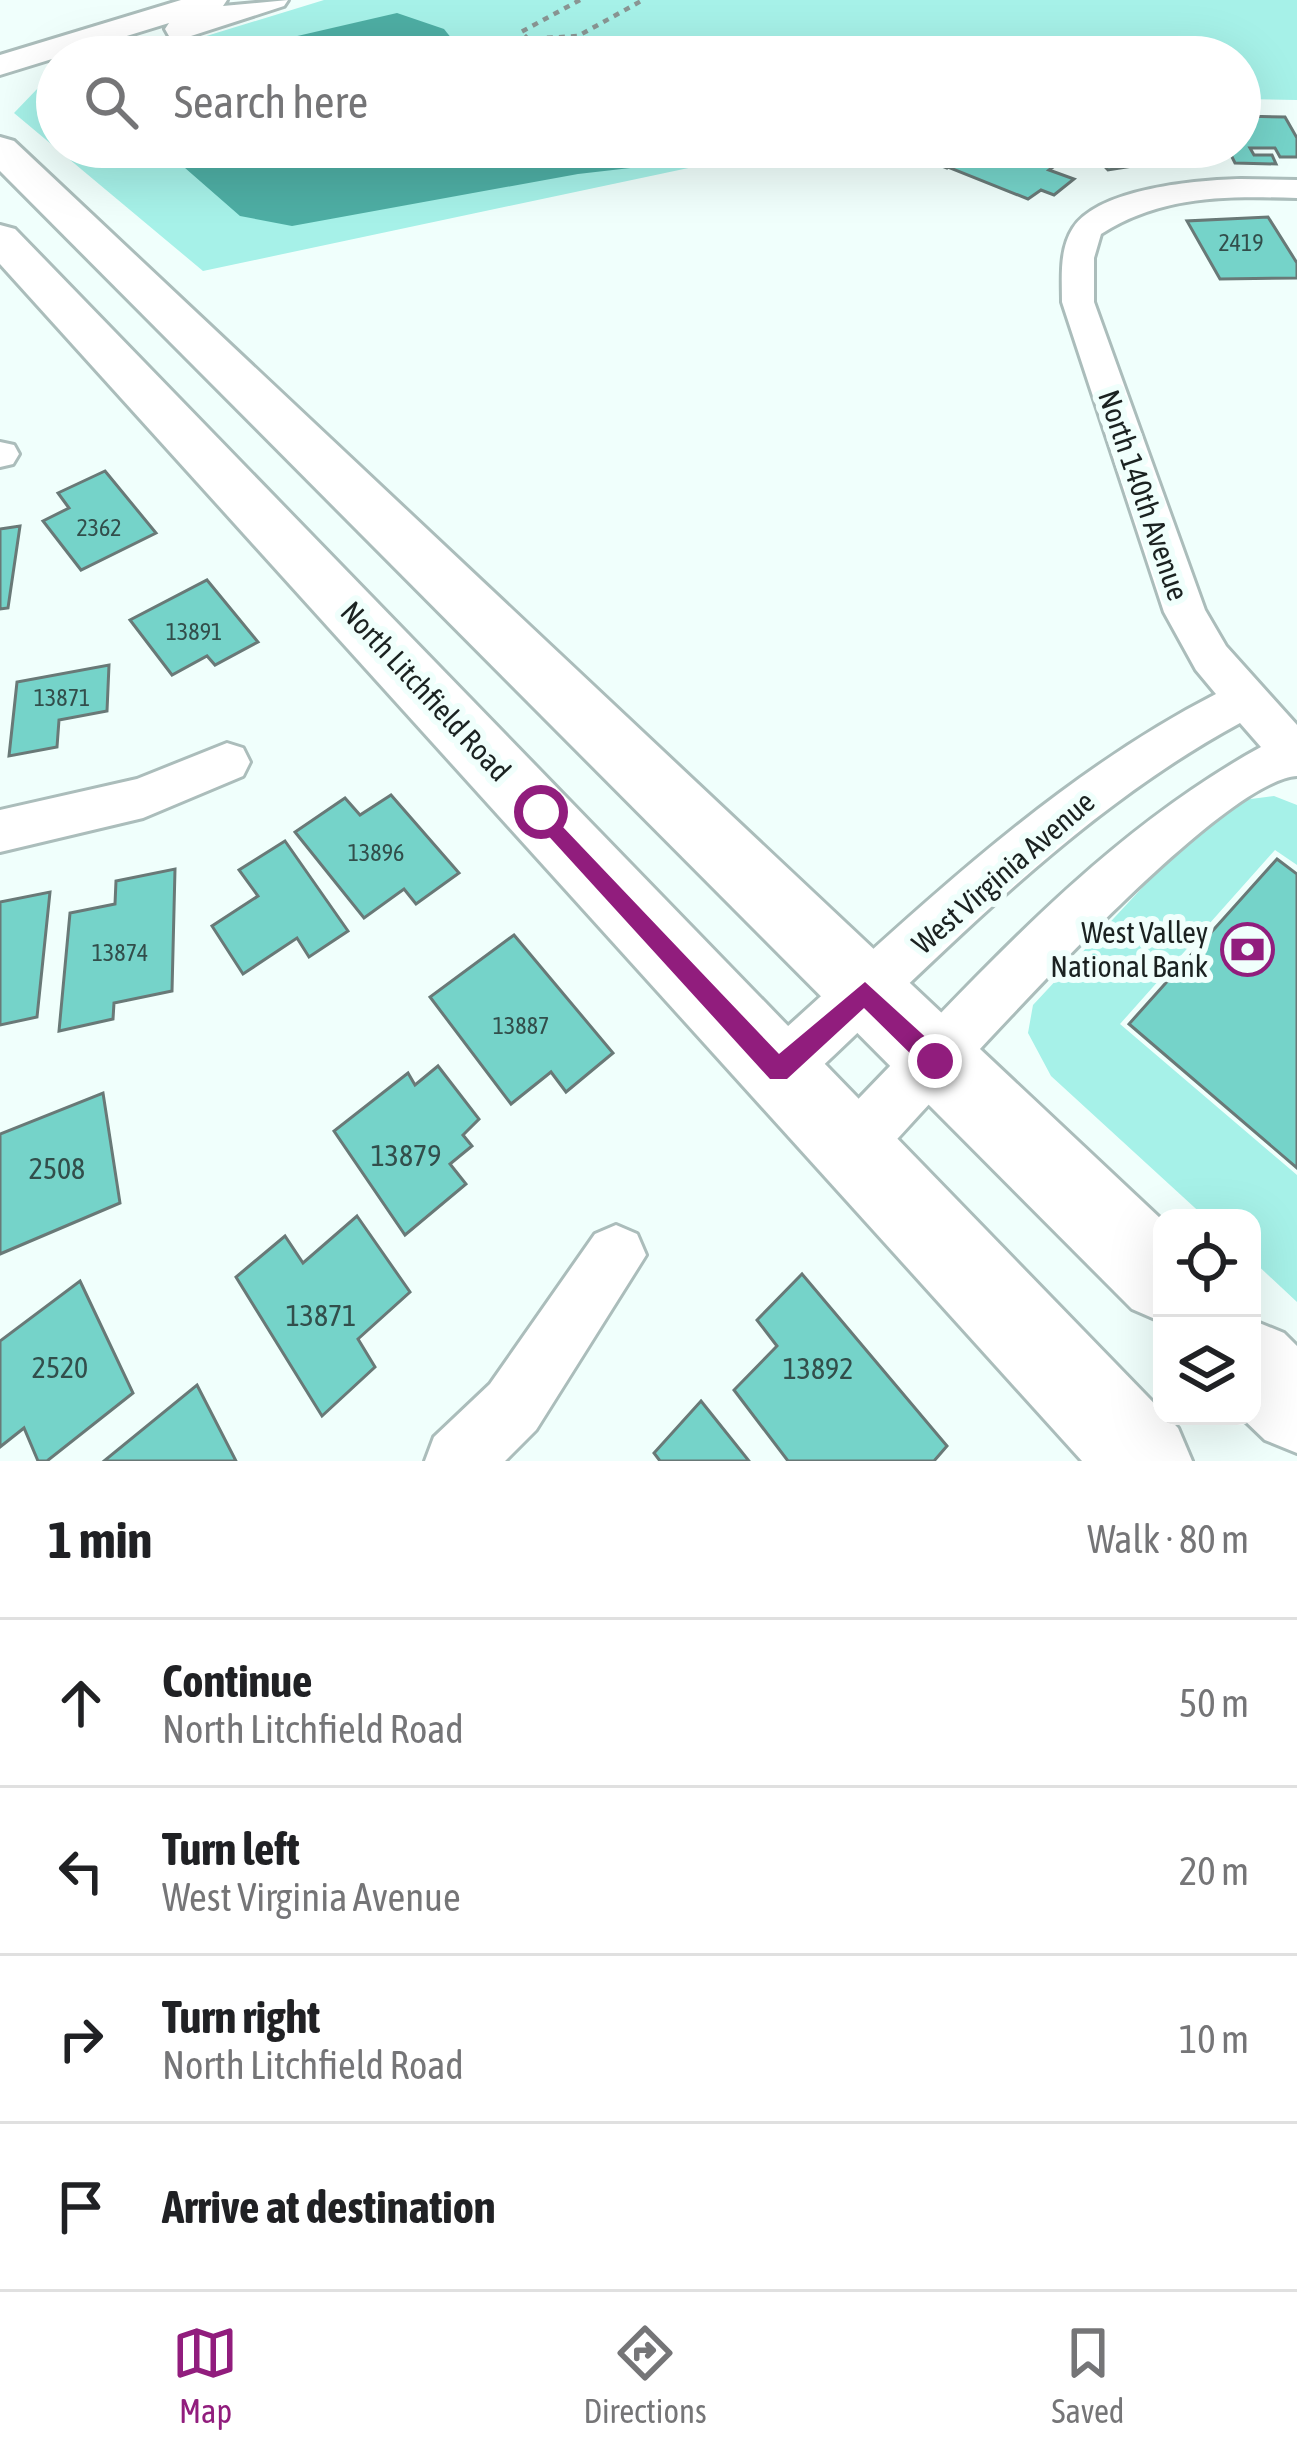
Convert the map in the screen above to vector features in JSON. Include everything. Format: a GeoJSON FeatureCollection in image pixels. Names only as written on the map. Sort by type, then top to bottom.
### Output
{"type":"FeatureCollection","features":[{"type":"Feature","properties":{"kind":"main road"},"geometry":{"type":"LineString","coordinates":[[0,149],[1153,1270]]}},
{"type":"Feature","properties":{"kind":"main road","name":"North Litchfield Road"},"geometry":{"type":"LineString","coordinates":[[0,238],[1145,1461]]}},
{"type":"Feature","properties":{"kind":"main road"},"geometry":{"type":"LineString","coordinates":[[1261,1374],[1297,1408]]}},
{"type":"Feature","properties":{"kind":"street"},"geometry":{"type":"LineString","coordinates":[[95,36],[212,0]]}},
{"type":"Feature","properties":{"kind":"street"},"geometry":{"type":"LineString","coordinates":[[157,36],[273,0]]}},
{"type":"Feature","properties":{"kind":"street"},"geometry":{"type":"LineString","coordinates":[[0,65],[36,54]]}},
{"type":"Feature","properties":{"kind":"street"},"geometry":{"type":"LineString","coordinates":[[0,85],[36,74]]}},
{"type":"Feature","properties":{"kind":"street","name":"North 140th Avenue"},"geometry":{"type":"LineString","coordinates":[[1294,755],[1211,658],[1172,581],[1078,302],[1078,258],[1087,230],[1111,212],[1145,197],[1190,189],[1297,189]]}},
{"type":"Feature","properties":{"kind":"street","name":"West Virginia Avenue"},"geometry":{"type":"LineString","coordinates":[[778,1070],[1048,826],[1153,748],[1245,700]]}},
{"type":"Feature","properties":{"kind":"street"},"geometry":{"type":"LineString","coordinates":[[851,1148],[1112,877],[1212,797],[1294,755]]}},
{"type":"Feature","properties":{"kind":"street"},"geometry":{"type":"LineString","coordinates":[[0,831],[143,798],[227,762]]}},
{"type":"Feature","properties":{"kind":"street"},"geometry":{"type":"LineString","coordinates":[[458,1461],[513,1407],[616,1255]]}},
{"type":"Feature","properties":{"kind":"path"},"geometry":{"type":"LineString","coordinates":[[525,36],[521,32],[580,0]]}},
{"type":"Feature","properties":{"kind":"path"},"geometry":{"type":"LineString","coordinates":[[582,36],[643,0]]}},
{"type":"Feature","properties":{"kind":"shaded area"},"geometry":{"type":"Polygon","coordinates":[[[324,0],[1297,0],[1297,100],[1261,99],[1261,36],[207,36],[324,0]]]}},
{"type":"Feature","properties":{"kind":"shaded area"},"geometry":{"type":"Polygon","coordinates":[[[397,13],[444,29],[450,36],[297,36],[397,13]]]}},
{"type":"Feature","properties":{"kind":"shaded area"},"geometry":{"type":"Polygon","coordinates":[[[36,90],[36,131],[14,113],[36,90]]]}},
{"type":"Feature","properties":{"kind":"shaded area"},"geometry":{"type":"Polygon","coordinates":[[[80,168],[688,168],[203,271],[80,168]]]}},
{"type":"Feature","properties":{"kind":"shaded area"},"geometry":{"type":"Polygon","coordinates":[[[185,168],[630,168],[292,226],[240,216],[185,168]]]}},
{"type":"Feature","properties":{"kind":"shaded area"},"geometry":{"type":"Polygon","coordinates":[[[1274,796],[1297,805],[1297,865],[1275,850],[1120,1024],[1297,1175],[1297,1302],[1261,1268],[1261,1209],[1196,1209],[1051,1076],[1028,1033],[1033,1005],[1168,860],[1243,800],[1274,796]]]}},
{"type":"Feature","properties":{"kind":"building"},"geometry":{"type":"Polygon","coordinates":[[[1261,116],[1285,117],[1297,138],[1297,157],[1280,157],[1275,148],[1261,148],[1261,116]]]}},
{"type":"Feature","properties":{"kind":"building"},"geometry":{"type":"Polygon","coordinates":[[[1261,155],[1272,155],[1276,164],[1261,164],[1261,155]]]}},
{"type":"Feature","properties":{"kind":"building"},"geometry":{"type":"Polygon","coordinates":[[[950,168],[1052,168],[1074,179],[1054,195],[1041,190],[1028,199],[950,168]]]}},
{"type":"Feature","properties":{"kind":"building"},"geometry":{"type":"Polygon","coordinates":[[[1268,217],[1297,263],[1297,278],[1220,279],[1187,221],[1268,217]]]}},
{"type":"Feature","properties":{"kind":"building"},"geometry":{"type":"Polygon","coordinates":[[[105,471],[156,533],[81,570],[43,521],[69,508],[58,493],[105,471]]]}},
{"type":"Feature","properties":{"kind":"building"},"geometry":{"type":"Polygon","coordinates":[[[20,526],[8,608],[0,609],[0,529],[20,526]]]}},
{"type":"Feature","properties":{"kind":"building"},"geometry":{"type":"Polygon","coordinates":[[[207,580],[258,642],[215,665],[207,656],[172,675],[130,620],[207,580]]]}},
{"type":"Feature","properties":{"kind":"building"},"geometry":{"type":"Polygon","coordinates":[[[109,665],[107,711],[59,720],[57,747],[9,756],[17,682],[109,665]]]}},
{"type":"Feature","properties":{"kind":"building"},"geometry":{"type":"Polygon","coordinates":[[[391,795],[459,873],[416,904],[404,889],[364,918],[295,832],[345,798],[360,815],[391,795]]]}},
{"type":"Feature","properties":{"kind":"building"},"geometry":{"type":"Polygon","coordinates":[[[285,841],[348,931],[309,957],[297,938],[243,974],[212,926],[258,896],[239,870],[285,841]]]}},
{"type":"Feature","properties":{"kind":"building","name":"West Valley National Bank"},"geometry":{"type":"Polygon","coordinates":[[[1277,859],[1297,874],[1297,1168],[1129,1024],[1277,859]]]}},
{"type":"Feature","properties":{"kind":"building"},"geometry":{"type":"Polygon","coordinates":[[[175,869],[172,991],[114,1003],[113,1019],[59,1031],[70,913],[115,904],[116,881],[175,869]]]}},
{"type":"Feature","properties":{"kind":"building"},"geometry":{"type":"Polygon","coordinates":[[[50,892],[37,1017],[0,1025],[0,902],[50,892]]]}},
{"type":"Feature","properties":{"kind":"building"},"geometry":{"type":"Polygon","coordinates":[[[514,935],[613,1053],[566,1092],[551,1072],[511,1104],[430,997],[514,935]]]}},
{"type":"Feature","properties":{"kind":"building"},"geometry":{"type":"Polygon","coordinates":[[[438,1066],[479,1119],[463,1135],[472,1146],[450,1164],[466,1184],[405,1235],[334,1131],[408,1073],[415,1085],[438,1066]]]}},
{"type":"Feature","properties":{"kind":"building"},"geometry":{"type":"Polygon","coordinates":[[[103,1093],[120,1203],[0,1254],[0,1134],[103,1093]]]}},
{"type":"Feature","properties":{"kind":"building"},"geometry":{"type":"Polygon","coordinates":[[[357,1216],[410,1292],[358,1339],[375,1367],[322,1416],[236,1277],[285,1236],[303,1263],[357,1216]]]}},
{"type":"Feature","properties":{"kind":"building"},"geometry":{"type":"Polygon","coordinates":[[[802,1274],[947,1446],[934,1461],[788,1461],[734,1390],[777,1346],[757,1320],[802,1274]]]}},
{"type":"Feature","properties":{"kind":"building"},"geometry":{"type":"Polygon","coordinates":[[[80,1281],[133,1393],[47,1461],[38,1461],[24,1428],[0,1447],[0,1341],[80,1281]]]}},
{"type":"Feature","properties":{"kind":"building"},"geometry":{"type":"Polygon","coordinates":[[[197,1385],[236,1461],[104,1461],[197,1385]]]}},
{"type":"Feature","properties":{"kind":"building"},"geometry":{"type":"Polygon","coordinates":[[[701,1401],[749,1461],[660,1461],[654,1453],[701,1401]]]}},
{"type":"Feature","properties":{"kind":"place","name":"West Valley National Bank"},"geometry":{"type":"Point","coordinates":[1247,949]}},
{"type":"Feature","properties":{"kind":"route"},"geometry":{"type":"LineString","coordinates":[[541,812],[778,1070],[865,993],[935,1061]]}}]}
